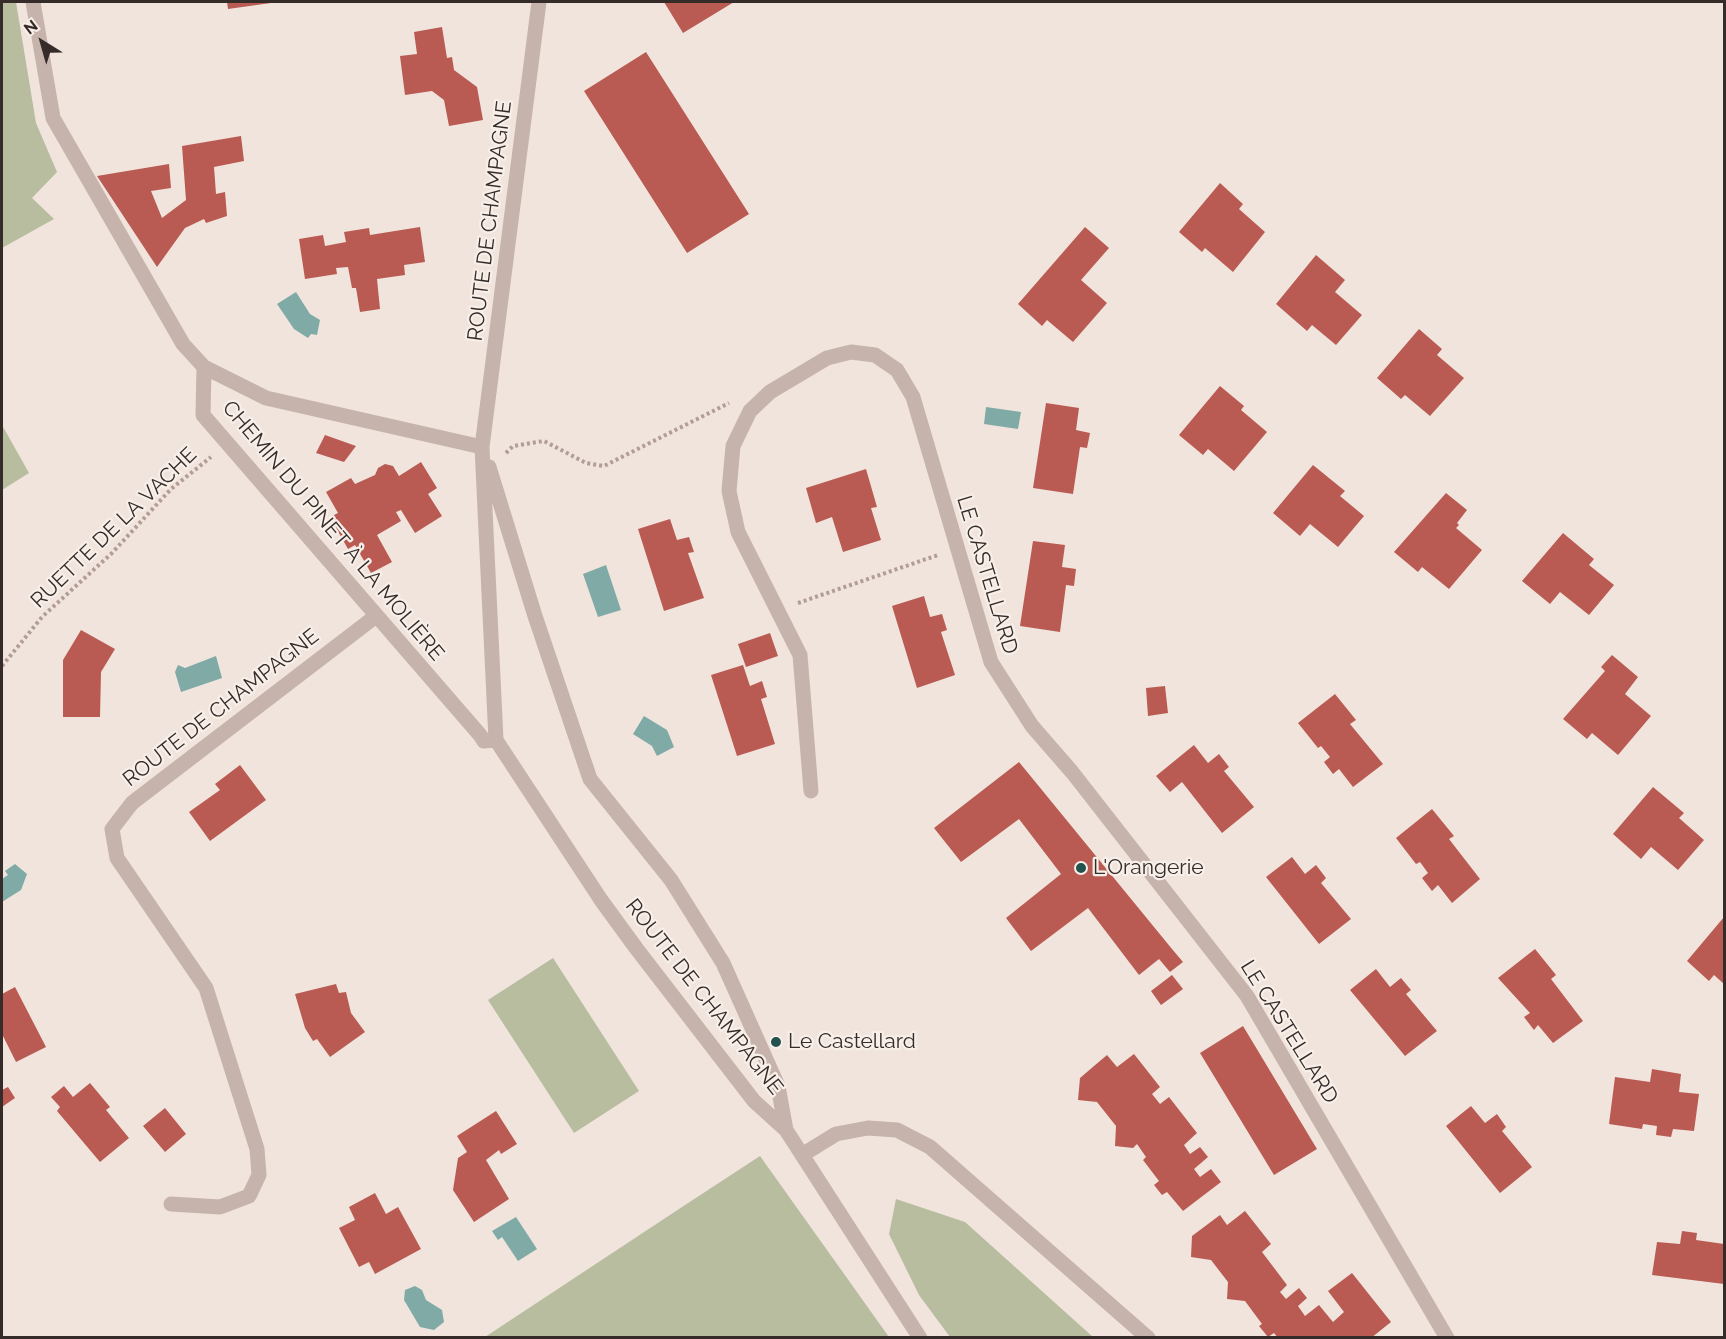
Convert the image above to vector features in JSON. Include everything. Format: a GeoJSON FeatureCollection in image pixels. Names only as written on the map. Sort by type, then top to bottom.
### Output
{"type":"FeatureCollection","features":[{"type":"Feature","properties":{"kind":"street"},"geometry":{"type":"LineString","coordinates":[[33,2],[53,118],[183,344],[204,367],[266,398],[482,447]]}},
{"type":"Feature","properties":{"kind":"street","name":"ROUTE DE CHAMPAGNE"},"geometry":{"type":"LineString","coordinates":[[539,2],[482,447],[496,740],[636,948],[754,1101],[786,1130]]}},
{"type":"Feature","properties":{"kind":"street","name":"LE CASTELLARD"},"geometry":{"type":"LineString","coordinates":[[811,791],[800,655],[738,532],[729,491],[733,446],[750,411],[770,392],[827,358],[851,352],[875,355],[897,370],[913,397],[955,549],[991,663],[1032,726],[1072,772],[1247,996],[1447,1338]]}},
{"type":"Feature","properties":{"kind":"street","name":"CHEMIN DU PINET À LA MOLIÈRE"},"geometry":{"type":"LineString","coordinates":[[204,367],[202,415],[484,741],[496,740]]}},
{"type":"Feature","properties":{"kind":"street","name":"ROUTE DE CHAMPAGNE"},"geometry":{"type":"LineString","coordinates":[[482,447],[534,616],[590,779],[671,880],[723,963],[778,1086],[786,1130]]}},
{"type":"Feature","properties":{"kind":"street","name":"ROUTE DE CHAMPAGNE"},"geometry":{"type":"LineString","coordinates":[[171,1204],[220,1207],[249,1196],[259,1175],[257,1149],[206,988],[117,858],[112,829],[141,796],[376,616]]}},
{"type":"Feature","properties":{"kind":"street"},"geometry":{"type":"LineString","coordinates":[[802,1155],[837,1134],[868,1128],[897,1130],[930,1147],[1148,1338]]}},
{"type":"Feature","properties":{"kind":"street"},"geometry":{"type":"LineString","coordinates":[[786,1130],[920,1338]]}},
{"type":"Feature","properties":{"kind":"path"},"geometry":{"type":"LineString","coordinates":[[504,455],[513,446],[544,441],[586,463],[604,466],[749,393],[754,393],[760,401]]}},
{"type":"Feature","properties":{"kind":"path","name":"RUETTE DE LA VACHE"},"geometry":{"type":"LineString","coordinates":[[2,666],[42,617],[112,554],[171,489],[227,444]]}},
{"type":"Feature","properties":{"kind":"path"},"geometry":{"type":"LineString","coordinates":[[777,610],[955,549]]}},
{"type":"Feature","properties":{"kind":"green space"},"geometry":{"type":"Polygon","coordinates":[[[2,2],[16,2],[36,123],[57,172],[32,198],[54,219],[2,248],[2,2]]]}},
{"type":"Feature","properties":{"kind":"green space"},"geometry":{"type":"Polygon","coordinates":[[[2,425],[29,473],[2,490],[2,425]]]}},
{"type":"Feature","properties":{"kind":"green space"},"geometry":{"type":"Polygon","coordinates":[[[553,958],[639,1091],[574,1133],[488,1000],[553,958]]]}},
{"type":"Feature","properties":{"kind":"green space"},"geometry":{"type":"Polygon","coordinates":[[[760,1156],[889,1337],[485,1337],[682,1207],[760,1156]]]}},
{"type":"Feature","properties":{"kind":"green space"},"geometry":{"type":"Polygon","coordinates":[[[896,1199],[965,1222],[1093,1337],[950,1337],[919,1295],[889,1234],[896,1199]]]}},
{"type":"Feature","properties":{"kind":"water"},"geometry":{"type":"Polygon","coordinates":[[[296,292],[310,314],[320,320],[317,335],[311,334],[308,338],[294,329],[277,304],[296,292]]]}},
{"type":"Feature","properties":{"kind":"water"},"geometry":{"type":"Polygon","coordinates":[[[986,407],[1021,412],[1018,429],[984,424],[986,407]]]}},
{"type":"Feature","properties":{"kind":"water"},"geometry":{"type":"Polygon","coordinates":[[[606,565],[621,610],[598,617],[583,574],[606,565]]]}},
{"type":"Feature","properties":{"kind":"water"},"geometry":{"type":"Polygon","coordinates":[[[216,656],[222,678],[181,692],[175,672],[178,665],[185,668],[216,656]]]}},
{"type":"Feature","properties":{"kind":"water"},"geometry":{"type":"Polygon","coordinates":[[[644,716],[667,730],[674,747],[657,756],[652,746],[633,734],[644,716]]]}},
{"type":"Feature","properties":{"kind":"water"},"geometry":{"type":"Polygon","coordinates":[[[15,864],[27,874],[21,890],[2,902],[2,879],[8,875],[5,871],[15,864]]]}},
{"type":"Feature","properties":{"kind":"water"},"geometry":{"type":"Polygon","coordinates":[[[516,1217],[537,1249],[518,1261],[502,1237],[498,1240],[492,1231],[516,1217]]]}},
{"type":"Feature","properties":{"kind":"water"},"geometry":{"type":"Polygon","coordinates":[[[415,1286],[422,1290],[426,1300],[442,1310],[444,1322],[434,1330],[420,1327],[404,1300],[405,1290],[415,1286]]]}},
{"type":"Feature","properties":{"kind":"building"},"geometry":{"type":"Polygon","coordinates":[[[227,2],[271,2],[271,3],[228,9],[227,2]]]}},
{"type":"Feature","properties":{"kind":"building"},"geometry":{"type":"Polygon","coordinates":[[[664,2],[734,2],[683,33],[664,2]]]}},
{"type":"Feature","properties":{"kind":"building"},"geometry":{"type":"Polygon","coordinates":[[[442,27],[447,58],[452,57],[454,70],[477,87],[483,120],[449,126],[444,100],[432,91],[405,95],[400,56],[417,54],[414,32],[442,27]]]}},
{"type":"Feature","properties":{"kind":"building"},"geometry":{"type":"Polygon","coordinates":[[[646,52],[749,214],[687,253],[584,91],[646,52]]]}},
{"type":"Feature","properties":{"kind":"building"},"geometry":{"type":"Polygon","coordinates":[[[241,136],[244,161],[214,167],[216,194],[225,192],[227,216],[206,223],[204,219],[185,228],[157,267],[97,176],[169,164],[171,188],[151,191],[162,218],[186,200],[182,146],[241,136]]]}},
{"type":"Feature","properties":{"kind":"building"},"geometry":{"type":"Polygon","coordinates":[[[1220,183],[1243,204],[1239,209],[1265,232],[1233,272],[1205,248],[1202,252],[1179,232],[1220,183]]]}},
{"type":"Feature","properties":{"kind":"building"},"geometry":{"type":"Polygon","coordinates":[[[420,227],[425,262],[404,265],[405,275],[377,279],[380,309],[360,312],[356,288],[352,288],[348,267],[336,268],[337,274],[305,279],[299,239],[323,235],[325,246],[346,242],[344,232],[369,228],[370,235],[420,227]]]}},
{"type":"Feature","properties":{"kind":"building"},"geometry":{"type":"Polygon","coordinates":[[[1085,227],[1109,248],[1081,280],[1107,303],[1073,342],[1047,320],[1042,326],[1018,304],[1085,227]]]}},
{"type":"Feature","properties":{"kind":"building"},"geometry":{"type":"Polygon","coordinates":[[[1316,255],[1345,280],[1335,292],[1362,315],[1336,345],[1312,325],[1307,331],[1276,304],[1316,255]]]}},
{"type":"Feature","properties":{"kind":"building"},"geometry":{"type":"Polygon","coordinates":[[[1419,329],[1442,349],[1437,355],[1464,378],[1430,416],[1405,395],[1401,399],[1377,378],[1419,329]]]}},
{"type":"Feature","properties":{"kind":"building"},"geometry":{"type":"Polygon","coordinates":[[[1220,386],[1244,406],[1241,410],[1267,432],[1234,471],[1208,449],[1203,455],[1179,435],[1220,386]]]}},
{"type":"Feature","properties":{"kind":"building"},"geometry":{"type":"Polygon","coordinates":[[[1046,403],[1079,408],[1076,430],[1090,433],[1087,448],[1080,447],[1073,494],[1033,488],[1046,403]]]}},
{"type":"Feature","properties":{"kind":"building"},"geometry":{"type":"Polygon","coordinates":[[[325,435],[356,446],[344,462],[316,453],[325,435]]]}},
{"type":"Feature","properties":{"kind":"building"},"geometry":{"type":"Polygon","coordinates":[[[421,462],[437,488],[428,494],[442,516],[415,533],[401,510],[396,512],[401,521],[377,535],[392,562],[371,573],[355,545],[348,549],[330,517],[338,513],[326,492],[351,478],[355,484],[375,475],[378,468],[385,464],[393,466],[399,476],[421,462]]]}},
{"type":"Feature","properties":{"kind":"building"},"geometry":{"type":"Polygon","coordinates":[[[1313,465],[1345,491],[1340,496],[1364,516],[1338,547],[1310,524],[1300,536],[1273,513],[1313,465]]]}},
{"type":"Feature","properties":{"kind":"building"},"geometry":{"type":"Polygon","coordinates":[[[866,469],[877,507],[871,508],[881,540],[843,552],[832,517],[816,523],[806,488],[866,469]]]}},
{"type":"Feature","properties":{"kind":"building"},"geometry":{"type":"Polygon","coordinates":[[[1446,493],[1467,510],[1456,528],[1482,550],[1449,589],[1422,567],[1418,572],[1394,552],[1446,493]]]}},
{"type":"Feature","properties":{"kind":"building"},"geometry":{"type":"Polygon","coordinates":[[[670,519],[677,540],[689,537],[694,552],[688,553],[704,598],[664,611],[638,529],[670,519]]]}},
{"type":"Feature","properties":{"kind":"building"},"geometry":{"type":"Polygon","coordinates":[[[1563,533],[1594,559],[1589,565],[1614,585],[1589,615],[1560,592],[1550,604],[1522,581],[1563,533]]]}},
{"type":"Feature","properties":{"kind":"building"},"geometry":{"type":"Polygon","coordinates":[[[1033,541],[1065,545],[1062,567],[1076,569],[1074,586],[1066,585],[1060,632],[1020,626],[1033,541]]]}},
{"type":"Feature","properties":{"kind":"building"},"geometry":{"type":"Polygon","coordinates":[[[924,596],[930,617],[942,614],[947,630],[941,632],[955,675],[917,688],[892,606],[924,596]]]}},
{"type":"Feature","properties":{"kind":"building"},"geometry":{"type":"Polygon","coordinates":[[[81,630],[115,649],[101,672],[100,717],[63,717],[63,660],[81,630]]]}},
{"type":"Feature","properties":{"kind":"building"},"geometry":{"type":"Polygon","coordinates":[[[770,633],[778,656],[746,667],[738,644],[770,633]]]}},
{"type":"Feature","properties":{"kind":"building"},"geometry":{"type":"Polygon","coordinates":[[[1612,655],[1638,677],[1625,694],[1651,716],[1618,755],[1592,733],[1587,739],[1563,719],[1605,671],[1601,667],[1612,655]]]}},
{"type":"Feature","properties":{"kind":"building"},"geometry":{"type":"Polygon","coordinates":[[[743,665],[750,686],[762,681],[767,697],[761,699],[775,744],[737,756],[711,675],[743,665]]]}},
{"type":"Feature","properties":{"kind":"building"},"geometry":{"type":"Polygon","coordinates":[[[1165,686],[1168,713],[1148,716],[1146,688],[1165,686]]]}},
{"type":"Feature","properties":{"kind":"building"},"geometry":{"type":"Polygon","coordinates":[[[1335,694],[1356,720],[1350,724],[1383,764],[1353,787],[1339,769],[1333,774],[1324,762],[1330,757],[1321,746],[1318,748],[1298,723],[1335,694]]]}},
{"type":"Feature","properties":{"kind":"building"},"geometry":{"type":"Polygon","coordinates":[[[1194,745],[1208,763],[1219,754],[1229,767],[1224,771],[1254,807],[1222,833],[1182,782],[1170,792],[1156,776],[1194,745]]]}},
{"type":"Feature","properties":{"kind":"building","name":"L'Orangerie"},"geometry":{"type":"Polygon","coordinates":[[[1019,762],[1183,962],[1170,972],[1159,959],[1139,975],[1088,908],[1031,951],[1006,918],[1061,874],[1019,819],[961,862],[934,828],[1019,762]]]}},
{"type":"Feature","properties":{"kind":"building"},"geometry":{"type":"Polygon","coordinates":[[[240,765],[266,800],[210,841],[189,812],[220,790],[215,784],[240,765]]]}},
{"type":"Feature","properties":{"kind":"building"},"geometry":{"type":"Polygon","coordinates":[[[1653,787],[1684,813],[1679,818],[1704,840],[1678,870],[1651,847],[1641,859],[1613,834],[1653,787]]]}},
{"type":"Feature","properties":{"kind":"building"},"geometry":{"type":"Polygon","coordinates":[[[1432,809],[1454,836],[1449,839],[1480,879],[1452,903],[1438,885],[1432,891],[1422,878],[1428,873],[1420,862],[1416,864],[1396,838],[1432,809]]]}},
{"type":"Feature","properties":{"kind":"building"},"geometry":{"type":"Polygon","coordinates":[[[1292,857],[1305,874],[1316,865],[1326,878],[1321,883],[1351,919],[1319,944],[1266,877],[1292,857]]]}},
{"type":"Feature","properties":{"kind":"building"},"geometry":{"type":"Polygon","coordinates":[[[1724,917],[1724,984],[1714,975],[1709,981],[1687,961],[1724,917]]]}},
{"type":"Feature","properties":{"kind":"building"},"geometry":{"type":"Polygon","coordinates":[[[1535,949],[1556,975],[1551,979],[1583,1021],[1553,1043],[1538,1025],[1534,1030],[1524,1017],[1530,1013],[1498,978],[1535,949]]]}},
{"type":"Feature","properties":{"kind":"building"},"geometry":{"type":"Polygon","coordinates":[[[1376,969],[1390,987],[1401,978],[1411,990],[1406,994],[1437,1031],[1405,1056],[1350,990],[1376,969]]]}},
{"type":"Feature","properties":{"kind":"building"},"geometry":{"type":"Polygon","coordinates":[[[1172,975],[1183,989],[1161,1005],[1151,991],[1172,975]]]}},
{"type":"Feature","properties":{"kind":"building"},"geometry":{"type":"Polygon","coordinates":[[[336,984],[339,993],[346,992],[351,1013],[365,1032],[330,1057],[317,1039],[313,1041],[305,1028],[295,994],[336,984]]]}},
{"type":"Feature","properties":{"kind":"building"},"geometry":{"type":"Polygon","coordinates":[[[15,987],[46,1047],[16,1062],[2,1034],[2,994],[15,987]]]}},
{"type":"Feature","properties":{"kind":"building"},"geometry":{"type":"Polygon","coordinates":[[[1243,1026],[1317,1149],[1274,1175],[1200,1053],[1243,1026]]]}},
{"type":"Feature","properties":{"kind":"building"},"geometry":{"type":"Polygon","coordinates":[[[1134,1054],[1160,1087],[1152,1094],[1160,1104],[1169,1097],[1197,1133],[1184,1145],[1190,1154],[1200,1147],[1208,1157],[1194,1169],[1200,1177],[1211,1169],[1221,1182],[1183,1211],[1167,1192],[1162,1195],[1154,1185],[1159,1181],[1143,1160],[1146,1157],[1137,1144],[1133,1148],[1115,1146],[1116,1126],[1097,1102],[1078,1100],[1080,1078],[1107,1055],[1117,1067],[1134,1054]]]}},
{"type":"Feature","properties":{"kind":"building"},"geometry":{"type":"Polygon","coordinates":[[[1652,1069],[1681,1074],[1679,1092],[1699,1094],[1694,1131],[1673,1129],[1671,1137],[1656,1135],[1657,1126],[1643,1124],[1642,1129],[1609,1124],[1615,1077],[1650,1082],[1652,1069]]]}},
{"type":"Feature","properties":{"kind":"building"},"geometry":{"type":"Polygon","coordinates":[[[90,1083],[110,1107],[106,1110],[129,1138],[100,1162],[57,1111],[60,1107],[51,1097],[64,1086],[73,1097],[90,1083]]]}},
{"type":"Feature","properties":{"kind":"building"},"geometry":{"type":"Polygon","coordinates":[[[8,1087],[15,1098],[2,1107],[2,1090],[8,1087]]]}},
{"type":"Feature","properties":{"kind":"building"},"geometry":{"type":"Polygon","coordinates":[[[1471,1106],[1485,1123],[1497,1114],[1506,1127],[1502,1131],[1532,1167],[1500,1193],[1446,1126],[1471,1106]]]}},
{"type":"Feature","properties":{"kind":"building"},"geometry":{"type":"Polygon","coordinates":[[[165,1108],[186,1134],[165,1152],[143,1126],[165,1108]]]}},
{"type":"Feature","properties":{"kind":"building"},"geometry":{"type":"Polygon","coordinates":[[[496,1111],[517,1144],[501,1154],[499,1150],[486,1160],[509,1199],[474,1222],[453,1190],[458,1158],[467,1152],[457,1136],[496,1111]]]}},
{"type":"Feature","properties":{"kind":"building"},"geometry":{"type":"Polygon","coordinates":[[[375,1193],[386,1214],[398,1207],[421,1249],[375,1274],[369,1262],[359,1267],[339,1228],[355,1220],[349,1207],[375,1193]]]}},
{"type":"Feature","properties":{"kind":"building"},"geometry":{"type":"Polygon","coordinates":[[[1245,1211],[1271,1244],[1262,1252],[1287,1285],[1280,1292],[1286,1299],[1299,1288],[1307,1298],[1298,1306],[1305,1316],[1319,1305],[1333,1322],[1344,1312],[1328,1291],[1352,1273],[1391,1322],[1371,1338],[1278,1338],[1274,1333],[1268,1337],[1259,1326],[1262,1324],[1245,1301],[1227,1299],[1228,1282],[1211,1260],[1191,1257],[1192,1236],[1220,1215],[1227,1225],[1245,1211]]]}},
{"type":"Feature","properties":{"kind":"building"},"geometry":{"type":"Polygon","coordinates":[[[1682,1231],[1697,1233],[1696,1240],[1724,1244],[1724,1284],[1652,1275],[1657,1242],[1680,1244],[1682,1231]]]}},
{"type":"Feature","properties":{"kind":"place","name":"L'Orangerie"},"geometry":{"type":"Point","coordinates":[1081,868]}},
{"type":"Feature","properties":{"kind":"place","name":"Le Castellard"},"geometry":{"type":"Point","coordinates":[776,1042]}}]}
